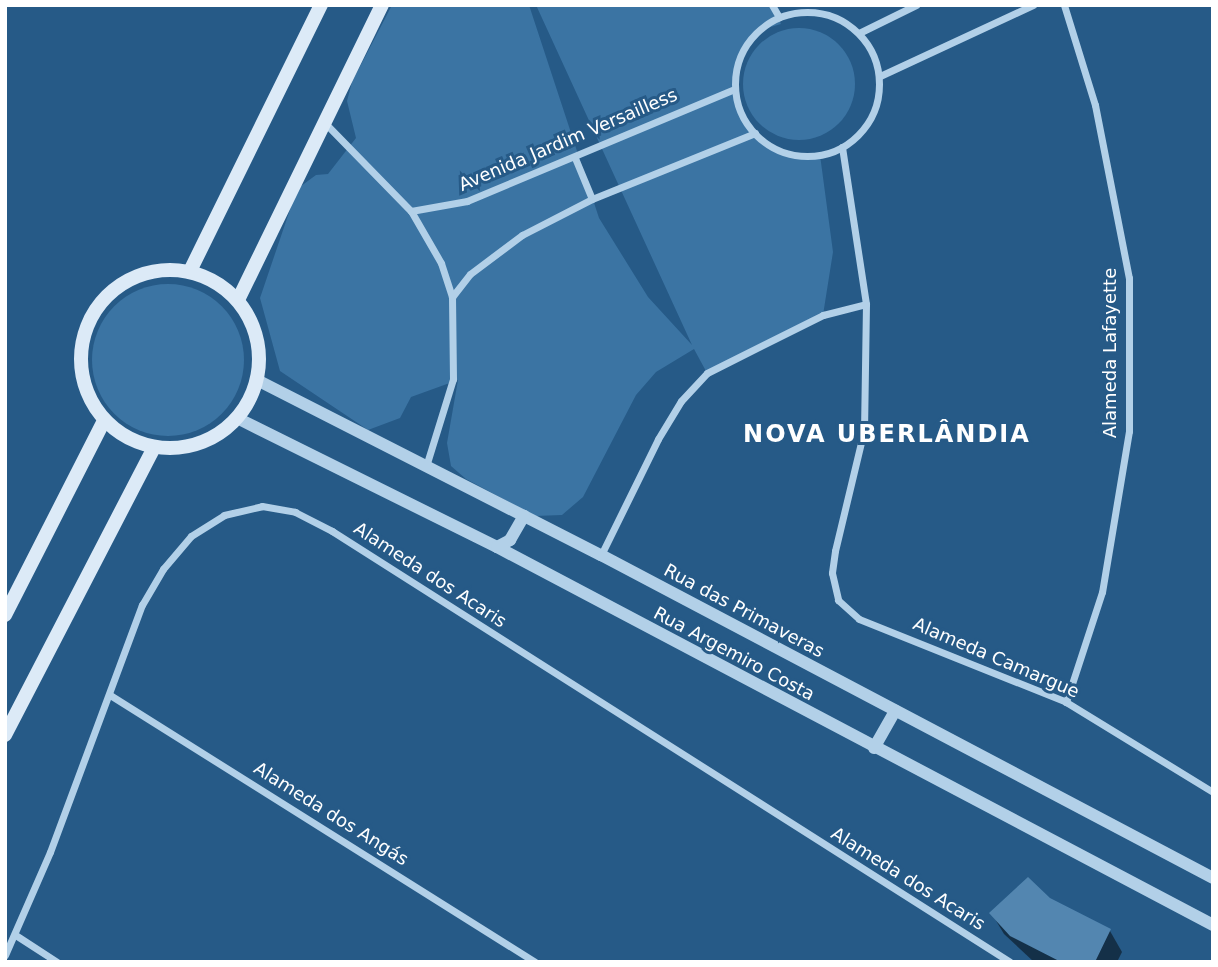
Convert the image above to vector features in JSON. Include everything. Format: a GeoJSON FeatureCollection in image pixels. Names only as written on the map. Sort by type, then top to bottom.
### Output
{"type":"FeatureCollection","features":[{"type":"Feature","properties":{"kind":"main road"},"geometry":{"type":"LineString","coordinates":[[190,271],[321,5]]}},
{"type":"Feature","properties":{"kind":"main road"},"geometry":{"type":"LineString","coordinates":[[238,300],[382,5]]}},
{"type":"Feature","properties":{"kind":"main road"},"geometry":{"type":"LineString","coordinates":[[158,269],[190,271],[216,282],[238,300],[253,324],[259,351],[257,380],[237,418],[214,437],[184,448],[154,448],[127,438],[104,421],[82,382],[82,337],[89,318],[101,300],[127,280],[158,269]]}},
{"type":"Feature","properties":{"kind":"main road"},"geometry":{"type":"LineString","coordinates":[[5,615],[104,421]]}},
{"type":"Feature","properties":{"kind":"main road"},"geometry":{"type":"LineString","coordinates":[[5,735],[154,448]]}},
{"type":"Feature","properties":{"kind":"street"},"geometry":{"type":"LineString","coordinates":[[772,5],[779,18]]}},
{"type":"Feature","properties":{"kind":"street"},"geometry":{"type":"LineString","coordinates":[[859,33],[916,5]]}},
{"type":"Feature","properties":{"kind":"street"},"geometry":{"type":"LineString","coordinates":[[880,76],[1033,5]]}},
{"type":"Feature","properties":{"kind":"street","name":"Alameda Lafayette"},"geometry":{"type":"LineString","coordinates":[[1064,5],[1096,105],[1129,278],[1129,430],[1102,592],[1066,702]]}},
{"type":"Feature","properties":{"kind":"street"},"geometry":{"type":"LineString","coordinates":[[821,12],[859,33],[873,53],[880,76],[875,109],[856,137],[842,147],[820,155],[796,155],[773,148],[755,133],[741,113],[735,89],[746,47],[779,18],[821,12]]}},
{"type":"Feature","properties":{"kind":"street","name":"Avenida Jardim Versailless"},"geometry":{"type":"LineString","coordinates":[[411,211],[467,201],[735,89]]}},
{"type":"Feature","properties":{"kind":"street"},"geometry":{"type":"LineString","coordinates":[[324,122],[411,211],[441,263],[452,297],[453,379],[426,466]]}},
{"type":"Feature","properties":{"kind":"street"},"geometry":{"type":"LineString","coordinates":[[452,297],[470,274],[522,235],[592,199],[755,133]]}},
{"type":"Feature","properties":{"kind":"street"},"geometry":{"type":"LineString","coordinates":[[601,555],[658,439],[681,401],[707,373],[823,315],[866,304],[842,147]]}},
{"type":"Feature","properties":{"kind":"street"},"geometry":{"type":"LineString","coordinates":[[575,158],[592,199]]}},
{"type":"Feature","properties":{"kind":"street","name":"Alameda Camargue"},"geometry":{"type":"LineString","coordinates":[[866,304],[864,430],[835,551],[832,573],[838,600],[859,619],[1066,702],[1213,792]]}},
{"type":"Feature","properties":{"kind":"street","name":"Rua das Primaveras"},"geometry":{"type":"LineString","coordinates":[[257,380],[601,555],[1213,878]]}},
{"type":"Feature","properties":{"kind":"street","name":"Rua Argemiro Costa"},"geometry":{"type":"LineString","coordinates":[[237,418],[497,547],[1213,925]]}},
{"type":"Feature","properties":{"kind":"street","name":"Alameda dos Acaris"},"geometry":{"type":"LineString","coordinates":[[5,956],[17,936],[142,606],[163,569],[191,536],[224,515],[261,506],[295,512],[332,531],[1010,962]]}},
{"type":"Feature","properties":{"kind":"street"},"geometry":{"type":"LineString","coordinates":[[497,547],[510,540],[524,516]]}},
{"type":"Feature","properties":{"kind":"street","name":"Alameda dos Angás"},"geometry":{"type":"LineString","coordinates":[[110,695],[535,962]]}},
{"type":"Feature","properties":{"kind":"street"},"geometry":{"type":"LineString","coordinates":[[874,748],[895,710]]}},
{"type":"Feature","properties":{"kind":"street"},"geometry":{"type":"LineString","coordinates":[[17,936],[57,962]]}},
{"type":"Feature","properties":{"kind":"shaded area"},"geometry":{"type":"Polygon","coordinates":[[[392,5],[529,5],[599,218],[648,297],[692,345],[536,5],[772,5],[781,24],[760,30],[746,47],[735,89],[741,113],[755,133],[773,148],[796,155],[820,155],[833,252],[823,315],[707,373],[694,349],[656,372],[636,395],[583,497],[562,515],[535,516],[466,479],[451,466],[447,443],[458,380],[411,397],[400,418],[368,430],[280,371],[260,298],[297,189],[316,175],[328,174],[356,138],[347,101],[352,82],[392,5]]]}},
{"type":"Feature","properties":{"kind":"shaded area"},"geometry":{"type":"Polygon","coordinates":[[[799,28],[820,32],[839,44],[851,63],[855,84],[851,105],[839,124],[820,136],[799,140],[778,136],[759,124],[747,105],[743,84],[747,63],[759,44],[778,32],[799,28]]]}},
{"type":"Feature","properties":{"kind":"shaded area"},"geometry":{"type":"Polygon","coordinates":[[[168,284],[197,290],[222,306],[238,331],[244,360],[238,389],[222,414],[197,430],[168,436],[139,430],[114,414],[98,389],[92,360],[98,331],[114,306],[139,290],[168,284]]]}},
{"type":"Feature","properties":{"kind":"building"},"geometry":{"type":"Polygon","coordinates":[[[1028,877],[1050,898],[1111,929],[1095,962],[1061,962],[1010,936],[989,913],[1028,877]]]}},
{"type":"Feature","properties":{"kind":"district","name":"NOVA UBERLÂNDIA"},"geometry":{"type":"Point","coordinates":[887,435]}}]}
